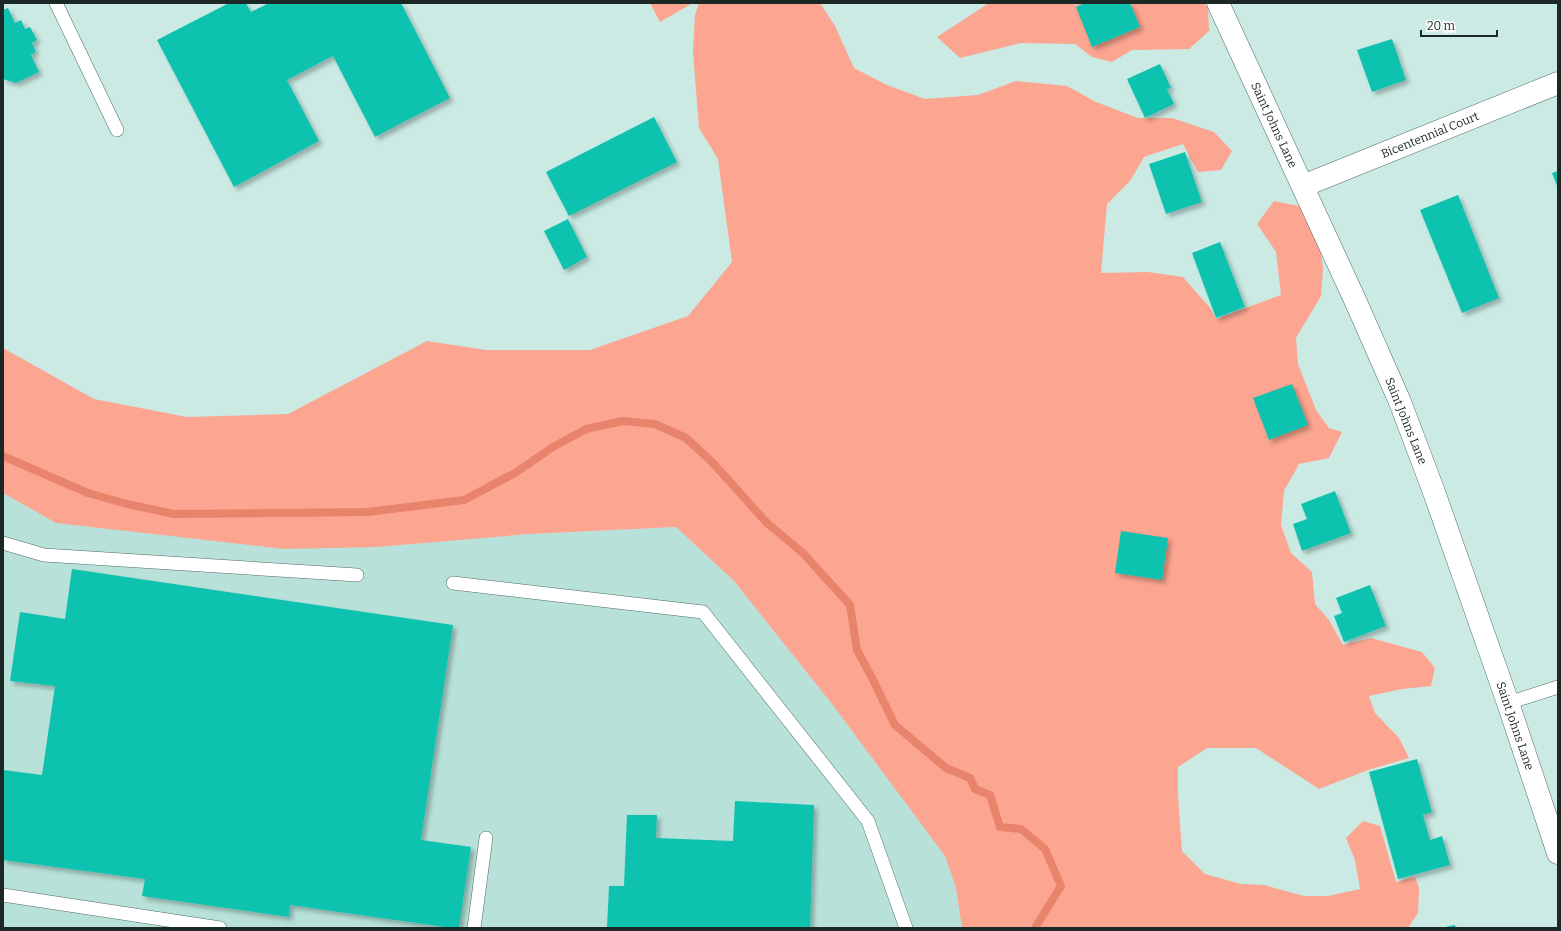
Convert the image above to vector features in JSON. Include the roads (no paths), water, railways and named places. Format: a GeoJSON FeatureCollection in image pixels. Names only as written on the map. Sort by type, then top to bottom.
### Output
{"type":"FeatureCollection","features":[{"type":"Feature","properties":{"kind":"street","name":"Saint Johns Lane"},"geometry":{"type":"LineString","coordinates":[[1218,3],[1303,186],[1400,402],[1434,492],[1508,703],[1558,853]]}},
{"type":"Feature","properties":{"kind":"street","name":"Bicentennial Court"},"geometry":{"type":"LineString","coordinates":[[1303,186],[1558,83]]}},
{"type":"Feature","properties":{"kind":"lane"},"geometry":{"type":"LineString","coordinates":[[61,5],[117,130]]}},
{"type":"Feature","properties":{"kind":"lane"},"geometry":{"type":"LineString","coordinates":[[3,543],[44,555],[357,575]]}},
{"type":"Feature","properties":{"kind":"lane"},"geometry":{"type":"LineString","coordinates":[[453,583],[703,612],[868,821],[906,928]]}},
{"type":"Feature","properties":{"kind":"lane"},"geometry":{"type":"LineString","coordinates":[[1508,703],[1558,687]]}},
{"type":"Feature","properties":{"kind":"lane"},"geometry":{"type":"LineString","coordinates":[[474,928],[486,838]]}},
{"type":"Feature","properties":{"kind":"lane"},"geometry":{"type":"LineString","coordinates":[[3,895],[220,928]]}},
{"type":"Feature","properties":{"kind":"waterway"},"geometry":{"type":"LineString","coordinates":[[3,456],[88,493],[127,504],[174,514],[368,512],[464,500],[515,473],[553,447],[586,429],[623,421],[655,424],[686,438],[712,462],[767,523],[803,553],[850,605],[857,650],[895,725],[946,768],[970,778],[975,789],[990,795],[1000,827],[1021,829],[1045,849],[1061,886],[1035,928]]}}]}
